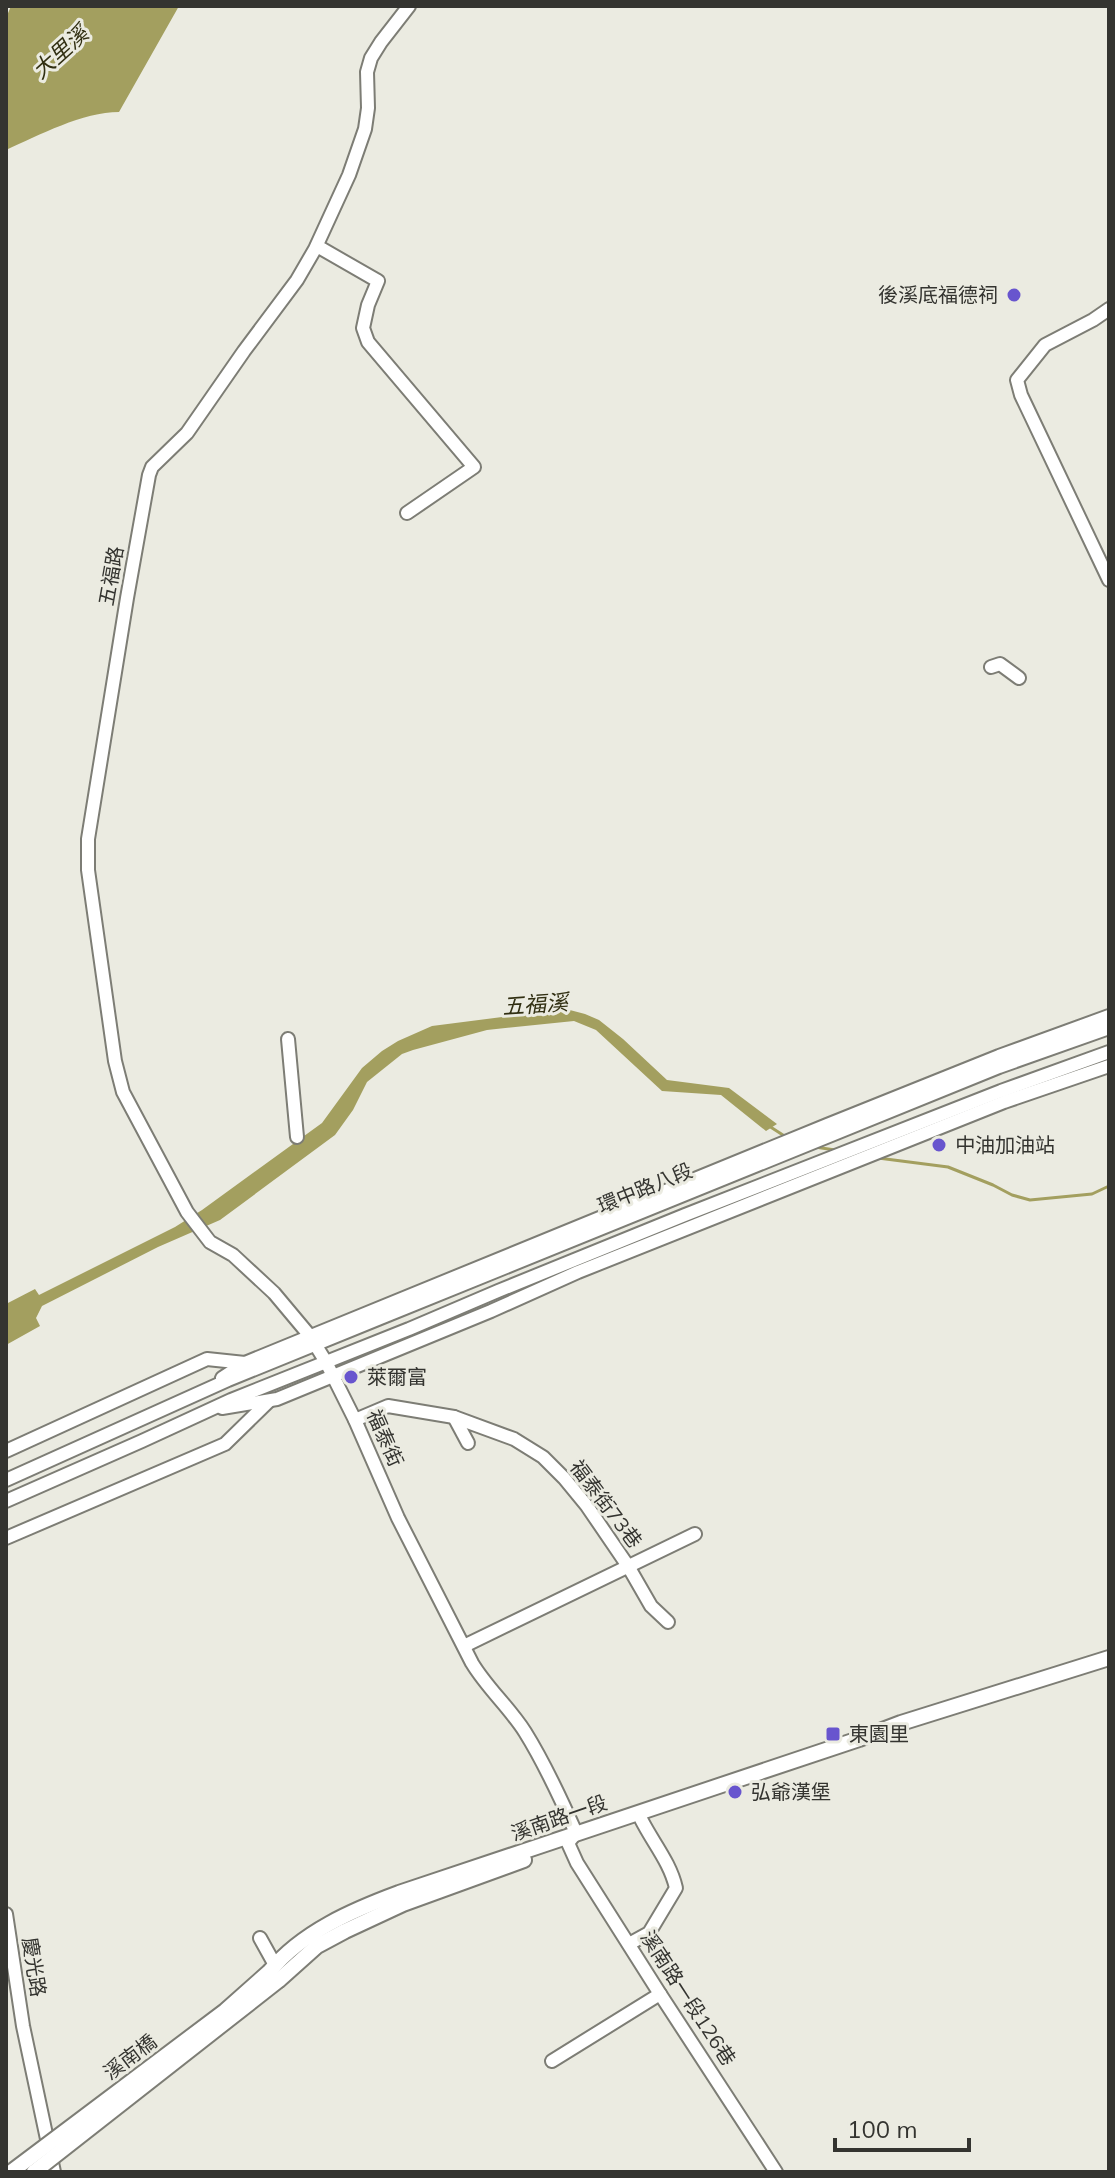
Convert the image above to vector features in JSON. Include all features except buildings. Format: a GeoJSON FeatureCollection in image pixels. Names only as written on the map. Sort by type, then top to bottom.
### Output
{"type":"FeatureCollection","features":[{"type":"Feature","properties":{"kind":"main road","name":"溪南路一段"},"geometry":{"type":"LineString","coordinates":[[275,1972],[371,1918],[572,1838],[636,1818],[875,1731],[1109,1658]]}},
{"type":"Feature","properties":{"kind":"main road","name":"溪南橋"},"geometry":{"type":"LineString","coordinates":[[11,2172],[275,1972]]}},
{"type":"Feature","properties":{"kind":"main road","name":"溪南橋"},"geometry":{"type":"LineString","coordinates":[[34,2172],[275,1972]]}},
{"type":"Feature","properties":{"kind":"street","name":"五福路"},"geometry":{"type":"LineString","coordinates":[[206,1237],[187,1212],[123,1092],[115,1061],[88,870],[88,839],[127,598],[152,467],[187,433],[297,280],[317,246],[349,175],[365,129],[367,72],[371,58],[409,6]]}},
{"type":"Feature","properties":{"kind":"street"},"geometry":{"type":"LineString","coordinates":[[317,246],[378,281],[363,328],[368,342],[474,467],[407,513]]}},
{"type":"Feature","properties":{"kind":"street"},"geometry":{"type":"LineString","coordinates":[[1109,309],[1045,345],[1017,380],[1021,395],[1109,580]]}},
{"type":"Feature","properties":{"kind":"street"},"geometry":{"type":"LineString","coordinates":[[991,667],[1000,664],[1019,678]]}},
{"type":"Feature","properties":{"kind":"street","name":"環中路八段"},"geometry":{"type":"LineString","coordinates":[[6,1480],[313,1341],[1109,1016]]}},
{"type":"Feature","properties":{"kind":"street","name":"環中路八段"},"geometry":{"type":"LineString","coordinates":[[993,1064],[1109,1028]]}},
{"type":"Feature","properties":{"kind":"street"},"geometry":{"type":"LineString","coordinates":[[288,1039],[297,1137]]}},
{"type":"Feature","properties":{"kind":"street","name":"環中路八段"},"geometry":{"type":"LineString","coordinates":[[207,1411],[269,1401],[1109,1052]]}},
{"type":"Feature","properties":{"kind":"street"},"geometry":{"type":"LineString","coordinates":[[993,1064],[1007,1095]]}},
{"type":"Feature","properties":{"kind":"street","name":"環中路八段"},"geometry":{"type":"LineString","coordinates":[[6,1501],[207,1411],[685,1215],[814,1165],[898,1144],[1007,1095],[1109,1066]]}},
{"type":"Feature","properties":{"kind":"street","name":"福泰街"},"geometry":{"type":"LineString","coordinates":[[206,1237],[233,1255],[274,1293],[313,1341],[334,1375],[398,1518],[483,1681],[500,1697],[525,1733],[562,1802],[572,1838]]}},
{"type":"Feature","properties":{"kind":"street","name":"環中路八段"},"geometry":{"type":"LineString","coordinates":[[199,1393],[245,1363],[313,1341]]}},
{"type":"Feature","properties":{"kind":"street","name":"環中路八段"},"geometry":{"type":"LineString","coordinates":[[6,1451],[207,1359],[245,1363]]}},
{"type":"Feature","properties":{"kind":"street","name":"環中路八段"},"geometry":{"type":"LineString","coordinates":[[6,1538],[225,1444],[269,1401]]}},
{"type":"Feature","properties":{"kind":"street","name":"福泰街73巷"},"geometry":{"type":"LineString","coordinates":[[355,1420],[388,1406],[454,1417],[514,1439],[543,1457],[587,1506],[651,1606],[668,1622]]}},
{"type":"Feature","properties":{"kind":"street"},"geometry":{"type":"LineString","coordinates":[[454,1417],[468,1443]]}},
{"type":"Feature","properties":{"kind":"street"},"geometry":{"type":"LineString","coordinates":[[464,1646],[695,1534]]}},
{"type":"Feature","properties":{"kind":"street"},"geometry":{"type":"LineString","coordinates":[[629,1944],[649,1933],[676,1888],[672,1870],[636,1818]]}},
{"type":"Feature","properties":{"kind":"street","name":"溪南路一段126巷"},"geometry":{"type":"LineString","coordinates":[[572,1838],[577,1863],[776,2172]]}},
{"type":"Feature","properties":{"kind":"street","name":"慶光路"},"geometry":{"type":"LineString","coordinates":[[6,1914],[23,2026],[54,2172]]}},
{"type":"Feature","properties":{"kind":"street"},"geometry":{"type":"LineString","coordinates":[[260,1938],[275,1972]]}},
{"type":"Feature","properties":{"kind":"street"},"geometry":{"type":"LineString","coordinates":[[552,2061],[660,1994]]}},
{"type":"Feature","properties":{"kind":"water","name":"大里溪"},"geometry":{"type":"Polygon","coordinates":[[[11,6],[179,6],[119,112],[76,120],[6,150],[6,18],[11,6]]]}},
{"type":"Feature","properties":{"kind":"water"},"geometry":{"type":"Polygon","coordinates":[[[566,1009],[599,1020],[667,1080],[729,1088],[777,1124],[766,1131],[721,1095],[662,1091],[596,1030],[574,1021],[487,1030],[413,1050],[402,1054],[367,1082],[353,1110],[335,1135],[220,1220],[158,1247],[42,1306],[36,1318],[40,1326],[6,1345],[6,1304],[35,1289],[39,1295],[175,1227],[202,1210],[322,1123],[362,1068],[398,1041],[432,1026],[566,1009]]]}},
{"type":"Feature","properties":{"kind":"waterway","name":"五福溪"},"geometry":{"type":"LineString","coordinates":[[769,1126],[786,1137]]}},
{"type":"Feature","properties":{"kind":"waterway","name":"五福溪"},"geometry":{"type":"LineString","coordinates":[[815,1147],[835,1150]]}},
{"type":"Feature","properties":{"kind":"waterway","name":"五福溪"},"geometry":{"type":"LineString","coordinates":[[878,1158],[948,1167],[1030,1200],[1092,1194],[1109,1186]]}},
{"type":"Feature","properties":{"kind":"place","name":"後溪底福德祠"},"geometry":{"type":"Point","coordinates":[1014,295]}},
{"type":"Feature","properties":{"kind":"place","name":"中油加油站"},"geometry":{"type":"Point","coordinates":[939,1145]}},
{"type":"Feature","properties":{"kind":"place","name":"萊爾富"},"geometry":{"type":"Point","coordinates":[351,1377]}},
{"type":"Feature","properties":{"kind":"place","name":"東園里"},"geometry":{"type":"Point","coordinates":[833,1734]}},
{"type":"Feature","properties":{"kind":"place","name":"弘爺漢堡"},"geometry":{"type":"Point","coordinates":[735,1792]}}]}
